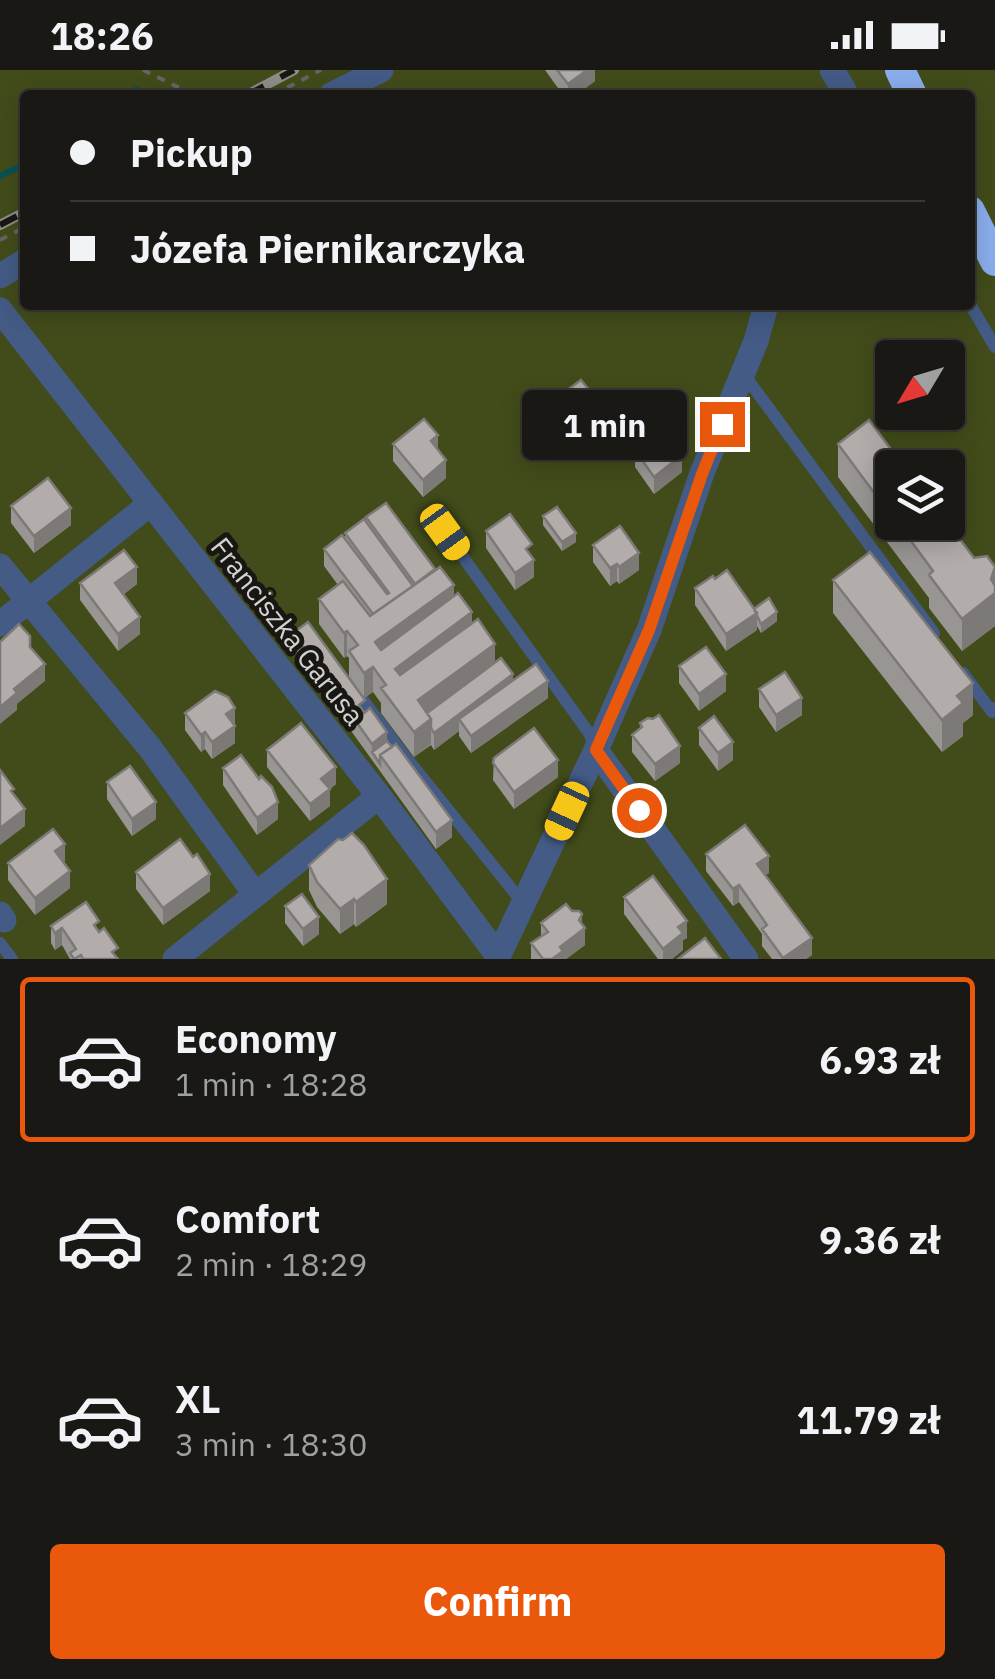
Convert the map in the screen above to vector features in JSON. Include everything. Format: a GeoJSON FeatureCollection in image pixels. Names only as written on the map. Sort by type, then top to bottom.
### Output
{"type":"FeatureCollection","features":[{"type":"Feature","properties":{"kind":"highway"},"geometry":{"type":"LineString","coordinates":[[975,221],[995,261]]}},
{"type":"Feature","properties":{"kind":"street"},"geometry":{"type":"LineString","coordinates":[[341,90],[381,70]]}},
{"type":"Feature","properties":{"kind":"street","name":"Franciszka Garusa"},"geometry":{"type":"LineString","coordinates":[[0,310],[379,796],[498,958]]}},
{"type":"Feature","properties":{"kind":"street"},"geometry":{"type":"LineString","coordinates":[[498,958],[649,630],[702,474],[756,341],[765,310]]}},
{"type":"Feature","properties":{"kind":"street"},"geometry":{"type":"LineString","coordinates":[[0,624],[150,503]]}},
{"type":"Feature","properties":{"kind":"street"},"geometry":{"type":"LineString","coordinates":[[0,566],[150,748],[255,894]]}},
{"type":"Feature","properties":{"kind":"street"},"geometry":{"type":"LineString","coordinates":[[596,750],[746,959]]}},
{"type":"Feature","properties":{"kind":"street"},"geometry":{"type":"LineString","coordinates":[[175,959],[379,796]]}},
{"type":"Feature","properties":{"kind":"lane"},"geometry":{"type":"LineString","coordinates":[[973,310],[995,348]]}},
{"type":"Feature","properties":{"kind":"lane"},"geometry":{"type":"LineString","coordinates":[[742,373],[946,650]]}},
{"type":"Feature","properties":{"kind":"lane"},"geometry":{"type":"LineString","coordinates":[[445,532],[589,733],[596,750]]}},
{"type":"Feature","properties":{"kind":"lane"},"geometry":{"type":"LineString","coordinates":[[958,666],[992,712],[995,708]]}},
{"type":"Feature","properties":{"kind":"lane"},"geometry":{"type":"LineString","coordinates":[[345,676],[523,903]]}},
{"type":"Feature","properties":{"kind":"lane"},"geometry":{"type":"LineString","coordinates":[[1,926],[12,959]]}},
{"type":"Feature","properties":{"kind":"path"},"geometry":{"type":"LineString","coordinates":[[143,70],[184,90]]}},
{"type":"Feature","properties":{"kind":"path"},"geometry":{"type":"LineString","coordinates":[[283,90],[321,70]]}},
{"type":"Feature","properties":{"kind":"green space"},"geometry":{"type":"Polygon","coordinates":[[[0,70],[995,70],[995,959],[0,959],[0,70]]]}},
{"type":"Feature","properties":{"kind":"building"},"geometry":{"type":"Polygon","coordinates":[[[557,70],[587,70],[568,84],[557,70]]]}},
{"type":"Feature","properties":{"kind":"building"},"geometry":{"type":"Polygon","coordinates":[[[581,380],[621,429],[607,438],[570,388],[581,380]]]}},
{"type":"Feature","properties":{"kind":"building"},"geometry":{"type":"Polygon","coordinates":[[[424,419],[438,435],[431,441],[446,460],[423,480],[393,444],[424,419]]]}},
{"type":"Feature","properties":{"kind":"building"},"geometry":{"type":"Polygon","coordinates":[[[869,420],[892,450],[875,450],[875,494],[838,444],[869,420]]]}},
{"type":"Feature","properties":{"kind":"building"},"geometry":{"type":"Polygon","coordinates":[[[662,430],[682,455],[654,477],[635,450],[662,430]]]}},
{"type":"Feature","properties":{"kind":"building"},"geometry":{"type":"Polygon","coordinates":[[[48,478],[71,508],[34,536],[11,506],[48,478]]]}},
{"type":"Feature","properties":{"kind":"building"},"geometry":{"type":"Polygon","coordinates":[[[386,503],[435,569],[415,584],[366,517],[386,503]]]}},
{"type":"Feature","properties":{"kind":"building"},"geometry":{"type":"Polygon","coordinates":[[[557,507],[576,533],[562,542],[543,516],[557,507]]]}},
{"type":"Feature","properties":{"kind":"building"},"geometry":{"type":"Polygon","coordinates":[[[510,514],[532,544],[526,549],[534,560],[515,573],[486,531],[510,514]]]}},
{"type":"Feature","properties":{"kind":"building"},"geometry":{"type":"Polygon","coordinates":[[[364,519],[413,586],[373,614],[324,549],[342,535],[389,593],[345,533],[364,519]]]}},
{"type":"Feature","properties":{"kind":"building"},"geometry":{"type":"Polygon","coordinates":[[[620,526],[639,553],[619,567],[617,564],[610,568],[593,545],[620,526]]]}},
{"type":"Feature","properties":{"kind":"building"},"geometry":{"type":"Polygon","coordinates":[[[910,540],[960,540],[974,558],[987,556],[995,567],[991,579],[995,593],[962,619],[929,575],[933,571],[910,540]]]}},
{"type":"Feature","properties":{"kind":"building"},"geometry":{"type":"Polygon","coordinates":[[[124,550],[137,567],[115,583],[140,617],[118,634],[80,583],[124,550]]]}},
{"type":"Feature","properties":{"kind":"building"},"geometry":{"type":"Polygon","coordinates":[[[870,552],[973,683],[957,696],[963,703],[942,720],[833,580],[870,552]]]}},
{"type":"Feature","properties":{"kind":"building"},"geometry":{"type":"Polygon","coordinates":[[[440,567],[454,585],[375,642],[381,650],[458,593],[472,612],[395,669],[400,675],[478,619],[495,644],[418,700],[431,719],[414,732],[381,688],[386,685],[373,667],[364,673],[349,651],[358,645],[319,599],[343,581],[370,616],[440,567]]]}},
{"type":"Feature","properties":{"kind":"building"},"geometry":{"type":"Polygon","coordinates":[[[727,570],[757,613],[726,634],[695,588],[727,570]]]}},
{"type":"Feature","properties":{"kind":"building"},"geometry":{"type":"Polygon","coordinates":[[[769,598],[777,612],[761,624],[754,609],[769,598]]]}},
{"type":"Feature","properties":{"kind":"building"},"geometry":{"type":"Polygon","coordinates":[[[308,622],[365,700],[359,705],[364,713],[370,708],[387,732],[372,744],[293,633],[308,622]]]}},
{"type":"Feature","properties":{"kind":"building"},"geometry":{"type":"Polygon","coordinates":[[[19,624],[30,636],[30,647],[45,664],[14,689],[17,693],[0,707],[0,642],[19,624]]]}},
{"type":"Feature","properties":{"kind":"building"},"geometry":{"type":"Polygon","coordinates":[[[706,647],[726,674],[699,694],[679,666],[706,647]]]}},
{"type":"Feature","properties":{"kind":"building"},"geometry":{"type":"Polygon","coordinates":[[[501,658],[513,674],[434,733],[427,713],[501,658]]]}},
{"type":"Feature","properties":{"kind":"building"},"geometry":{"type":"Polygon","coordinates":[[[536,664],[548,681],[471,736],[459,719],[536,664]]]}},
{"type":"Feature","properties":{"kind":"building"},"geometry":{"type":"Polygon","coordinates":[[[785,672],[802,698],[776,715],[759,689],[785,672]]]}},
{"type":"Feature","properties":{"kind":"building"},"geometry":{"type":"Polygon","coordinates":[[[215,691],[228,697],[235,708],[226,714],[235,726],[212,742],[205,732],[201,735],[185,713],[215,691]]]}},
{"type":"Feature","properties":{"kind":"building"},"geometry":{"type":"Polygon","coordinates":[[[659,715],[680,746],[655,764],[632,735],[642,727],[640,723],[659,715]]]}},
{"type":"Feature","properties":{"kind":"building"},"geometry":{"type":"Polygon","coordinates":[[[714,716],[733,742],[718,753],[699,728],[714,716]]]}},
{"type":"Feature","properties":{"kind":"building"},"geometry":{"type":"Polygon","coordinates":[[[301,723],[336,767],[321,779],[330,789],[310,804],[267,750],[301,723]]]}},
{"type":"Feature","properties":{"kind":"building"},"geometry":{"type":"Polygon","coordinates":[[[534,728],[558,760],[514,792],[493,763],[494,758],[534,728]]]}},
{"type":"Feature","properties":{"kind":"building"},"geometry":{"type":"Polygon","coordinates":[[[387,741],[392,747],[380,755],[380,764],[372,752],[387,741]]]}},
{"type":"Feature","properties":{"kind":"building"},"geometry":{"type":"Polygon","coordinates":[[[396,744],[452,820],[436,832],[380,755],[396,744]]]}},
{"type":"Feature","properties":{"kind":"building"},"geometry":{"type":"Polygon","coordinates":[[[241,755],[259,779],[261,776],[272,787],[278,802],[257,818],[223,768],[241,755]]]}},
{"type":"Feature","properties":{"kind":"building"},"geometry":{"type":"Polygon","coordinates":[[[130,766],[156,802],[132,819],[107,782],[130,766]]]}},
{"type":"Feature","properties":{"kind":"building"},"geometry":{"type":"Polygon","coordinates":[[[0,770],[25,809],[0,828],[0,770]]]}},
{"type":"Feature","properties":{"kind":"building"},"geometry":{"type":"Polygon","coordinates":[[[745,825],[769,856],[757,864],[812,938],[783,958],[762,929],[767,925],[739,885],[733,889],[706,854],[745,825]]]}},
{"type":"Feature","properties":{"kind":"building"},"geometry":{"type":"Polygon","coordinates":[[[53,829],[65,844],[55,851],[70,871],[35,898],[8,863],[53,829]]]}},
{"type":"Feature","properties":{"kind":"building"},"geometry":{"type":"Polygon","coordinates":[[[352,833],[387,879],[340,909],[317,882],[309,865],[338,839],[352,833]]]}},
{"type":"Feature","properties":{"kind":"building"},"geometry":{"type":"Polygon","coordinates":[[[180,839],[193,857],[197,854],[210,874],[163,908],[136,872],[180,839]]]}},
{"type":"Feature","properties":{"kind":"building"},"geometry":{"type":"Polygon","coordinates":[[[653,876],[687,921],[678,927],[683,933],[663,949],[624,897],[653,876]]]}},
{"type":"Feature","properties":{"kind":"building"},"geometry":{"type":"Polygon","coordinates":[[[302,894],[319,917],[303,929],[285,906],[302,894]]]}},
{"type":"Feature","properties":{"kind":"building"},"geometry":{"type":"Polygon","coordinates":[[[86,902],[99,921],[94,925],[99,932],[104,928],[118,948],[112,952],[118,959],[83,959],[81,955],[74,959],[70,953],[76,949],[62,928],[55,933],[51,926],[86,902]]]}},
{"type":"Feature","properties":{"kind":"building"},"geometry":{"type":"Polygon","coordinates":[[[566,904],[582,914],[579,920],[585,928],[560,947],[563,951],[552,959],[543,959],[531,943],[548,932],[541,923],[566,904]]]}},
{"type":"Feature","properties":{"kind":"building"},"geometry":{"type":"Polygon","coordinates":[[[705,938],[721,959],[678,959],[705,938]]]}},
{"type":"Feature","properties":{"kind":"waterway"},"geometry":{"type":"LineString","coordinates":[[0,176],[20,166]]}},
{"type":"Feature","properties":{"kind":"railway"},"geometry":{"type":"LineString","coordinates":[[256,90],[294,70]]}},
{"type":"Feature","properties":{"kind":"railway"},"geometry":{"type":"LineString","coordinates":[[0,225],[20,215]]}},
{"type":"Feature","properties":{"kind":"route"},"geometry":{"type":"LineString","coordinates":[[639,810],[596,750],[649,630],[722,424]]}}]}
